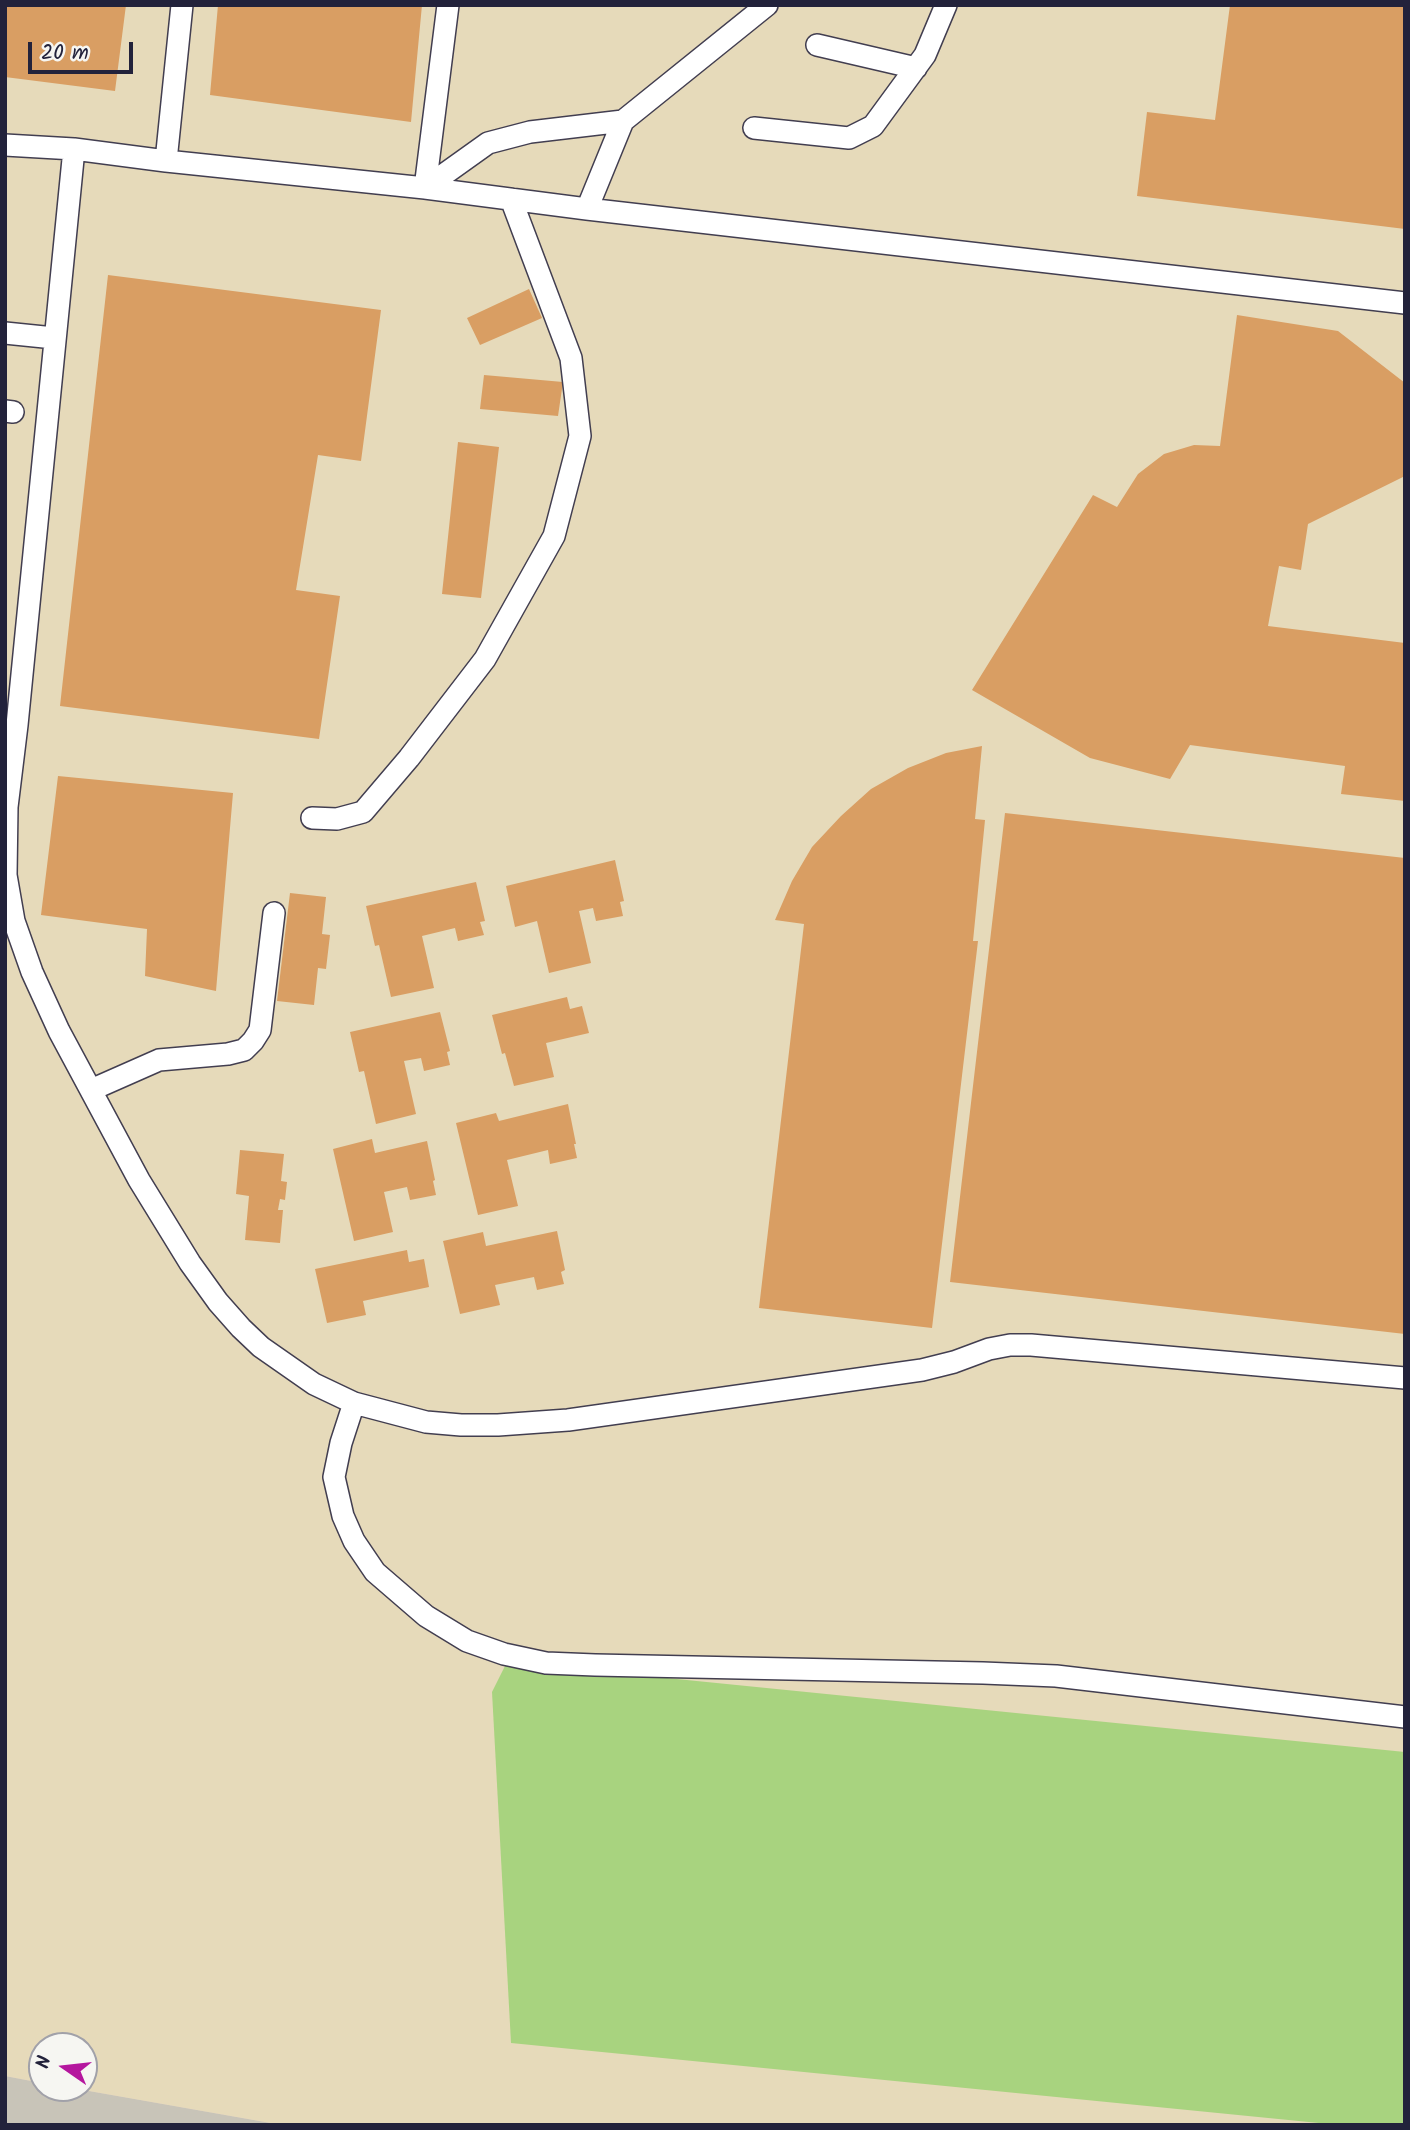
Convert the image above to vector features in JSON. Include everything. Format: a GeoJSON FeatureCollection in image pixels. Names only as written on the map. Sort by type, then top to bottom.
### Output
{"type":"FeatureCollection","features":[{"type":"Feature","properties":{"kind":"lane"},"geometry":{"type":"LineString","coordinates":[[166,161],[182,5]]}},
{"type":"Feature","properties":{"kind":"lane"},"geometry":{"type":"LineString","coordinates":[[425,188],[448,5]]}},
{"type":"Feature","properties":{"kind":"lane"},"geometry":{"type":"LineString","coordinates":[[587,209],[623,121],[767,5]]}},
{"type":"Feature","properties":{"kind":"lane"},"geometry":{"type":"LineString","coordinates":[[754,128],[849,138],[873,126],[925,55],[946,5]]}},
{"type":"Feature","properties":{"kind":"lane"},"geometry":{"type":"LineString","coordinates":[[817,45],[916,68]]}},
{"type":"Feature","properties":{"kind":"lane"},"geometry":{"type":"LineString","coordinates":[[425,188],[488,144],[530,132],[623,121]]}},
{"type":"Feature","properties":{"kind":"lane"},"geometry":{"type":"LineString","coordinates":[[5,145],[74,149],[425,188],[1405,303]]}},
{"type":"Feature","properties":{"kind":"lane"},"geometry":{"type":"LineString","coordinates":[[74,149],[17,725],[6,807],[6,874],[14,921],[32,972],[59,1031],[139,1180],[190,1263],[218,1302],[261,1347],[314,1384],[354,1403],[426,1422],[461,1425],[568,1420],[922,1370],[1010,1345],[1405,1378]]}},
{"type":"Feature","properties":{"kind":"lane"},"geometry":{"type":"LineString","coordinates":[[312,818],[337,819],[363,811],[372,801],[485,659],[554,536],[580,436],[571,358],[511,199]]}},
{"type":"Feature","properties":{"kind":"lane"},"geometry":{"type":"LineString","coordinates":[[5,333],[54,338]]}},
{"type":"Feature","properties":{"kind":"lane"},"geometry":{"type":"LineString","coordinates":[[91,1090],[159,1060],[228,1054],[244,1050],[260,1030],[274,913]]}},
{"type":"Feature","properties":{"kind":"lane"},"geometry":{"type":"LineString","coordinates":[[354,1403],[341,1443],[334,1477],[343,1516],[354,1541],[375,1572],[426,1616],[467,1641],[504,1654],[546,1663],[608,1666],[1056,1676],[1405,1717]]}},
{"type":"Feature","properties":{"kind":"shaded area"},"geometry":{"type":"Polygon","coordinates":[[[5,5],[1405,5],[1405,2125],[282,2125],[98,2093],[98,2032],[28,2032],[28,2080],[5,2076],[5,5]]]}},
{"type":"Feature","properties":{"kind":"shaded area"},"geometry":{"type":"Polygon","coordinates":[[[5,2076],[28,2080],[28,2102],[98,2102],[98,2093],[282,2125],[5,2125],[5,2076]]]}},
{"type":"Feature","properties":{"kind":"green space"},"geometry":{"type":"Polygon","coordinates":[[[507,1662],[1405,1752],[1405,2125],[1339,2125],[511,2043],[492,1692],[507,1662]]]}},
{"type":"Feature","properties":{"kind":"building"},"geometry":{"type":"Polygon","coordinates":[[[5,5],[126,5],[115,91],[5,77],[5,5]]]}},
{"type":"Feature","properties":{"kind":"building"},"geometry":{"type":"Polygon","coordinates":[[[218,5],[422,5],[411,122],[210,95],[218,5]]]}},
{"type":"Feature","properties":{"kind":"building"},"geometry":{"type":"Polygon","coordinates":[[[1230,5],[1405,5],[1405,229],[1137,196],[1147,112],[1215,120],[1230,5]]]}},
{"type":"Feature","properties":{"kind":"building"},"geometry":{"type":"Polygon","coordinates":[[[108,275],[381,310],[361,461],[318,455],[296,590],[340,596],[319,739],[60,706],[108,275]]]}},
{"type":"Feature","properties":{"kind":"building"},"geometry":{"type":"Polygon","coordinates":[[[529,289],[542,318],[480,345],[467,318],[529,289]]]}},
{"type":"Feature","properties":{"kind":"building"},"geometry":{"type":"Polygon","coordinates":[[[1237,315],[1338,331],[1405,383],[1405,476],[1308,524],[1301,570],[1279,566],[1268,626],[1405,643],[1405,801],[1341,794],[1345,766],[1190,745],[1170,779],[1090,758],[972,690],[1093,495],[1117,507],[1138,474],[1164,454],[1194,445],[1220,446],[1237,315]]]}},
{"type":"Feature","properties":{"kind":"building"},"geometry":{"type":"Polygon","coordinates":[[[484,375],[563,382],[558,416],[480,409],[484,375]]]}},
{"type":"Feature","properties":{"kind":"building"},"geometry":{"type":"Polygon","coordinates":[[[458,442],[499,447],[481,598],[442,594],[458,442]]]}},
{"type":"Feature","properties":{"kind":"building"},"geometry":{"type":"Polygon","coordinates":[[[982,746],[975,819],[985,820],[973,941],[978,941],[932,1328],[759,1308],[804,924],[775,920],[792,881],[812,847],[871,789],[908,768],[946,753],[982,746]]]}},
{"type":"Feature","properties":{"kind":"building"},"geometry":{"type":"Polygon","coordinates":[[[58,776],[233,793],[216,991],[145,976],[147,929],[41,915],[58,776]]]}},
{"type":"Feature","properties":{"kind":"building"},"geometry":{"type":"Polygon","coordinates":[[[1005,813],[1405,858],[1405,1334],[950,1282],[1005,813]]]}},
{"type":"Feature","properties":{"kind":"building"},"geometry":{"type":"Polygon","coordinates":[[[615,860],[624,901],[620,902],[623,916],[596,921],[593,908],[579,911],[591,963],[549,973],[537,921],[515,927],[506,886],[615,860]]]}},
{"type":"Feature","properties":{"kind":"building"},"geometry":{"type":"Polygon","coordinates":[[[476,882],[485,921],[480,922],[484,935],[458,941],[455,928],[422,936],[434,988],[391,997],[379,945],[375,946],[366,906],[476,882]]]}},
{"type":"Feature","properties":{"kind":"building"},"geometry":{"type":"Polygon","coordinates":[[[290,893],[326,897],[322,934],[330,935],[326,969],[318,968],[314,1005],[277,1001],[290,893]]]}},
{"type":"Feature","properties":{"kind":"building"},"geometry":{"type":"Polygon","coordinates":[[[567,997],[570,1009],[582,1006],[589,1033],[546,1043],[554,1077],[514,1086],[492,1015],[567,997]]]}},
{"type":"Feature","properties":{"kind":"building"},"geometry":{"type":"Polygon","coordinates":[[[440,1012],[450,1051],[447,1052],[450,1065],[424,1071],[421,1058],[404,1061],[416,1114],[376,1124],[364,1071],[359,1072],[350,1032],[440,1012]]]}},
{"type":"Feature","properties":{"kind":"building"},"geometry":{"type":"Polygon","coordinates":[[[568,1104],[577,1158],[550,1164],[548,1150],[507,1160],[518,1206],[478,1215],[456,1123],[496,1113],[499,1121],[568,1104]]]}},
{"type":"Feature","properties":{"kind":"building"},"geometry":{"type":"Polygon","coordinates":[[[372,1139],[375,1153],[427,1141],[436,1195],[410,1200],[407,1187],[384,1192],[393,1232],[354,1241],[333,1149],[372,1139]]]}},
{"type":"Feature","properties":{"kind":"building"},"geometry":{"type":"Polygon","coordinates":[[[240,1150],[284,1154],[281,1181],[287,1182],[285,1200],[280,1199],[278,1210],[283,1210],[280,1243],[245,1240],[249,1196],[236,1194],[240,1150]]]}},
{"type":"Feature","properties":{"kind":"building"},"geometry":{"type":"Polygon","coordinates":[[[557,1231],[565,1270],[561,1272],[564,1284],[537,1290],[534,1277],[495,1285],[500,1305],[460,1314],[443,1241],[483,1232],[486,1246],[557,1231]]]}},
{"type":"Feature","properties":{"kind":"building"},"geometry":{"type":"Polygon","coordinates":[[[407,1250],[409,1262],[424,1259],[429,1287],[363,1301],[366,1315],[327,1323],[315,1269],[407,1250]]]}}]}
